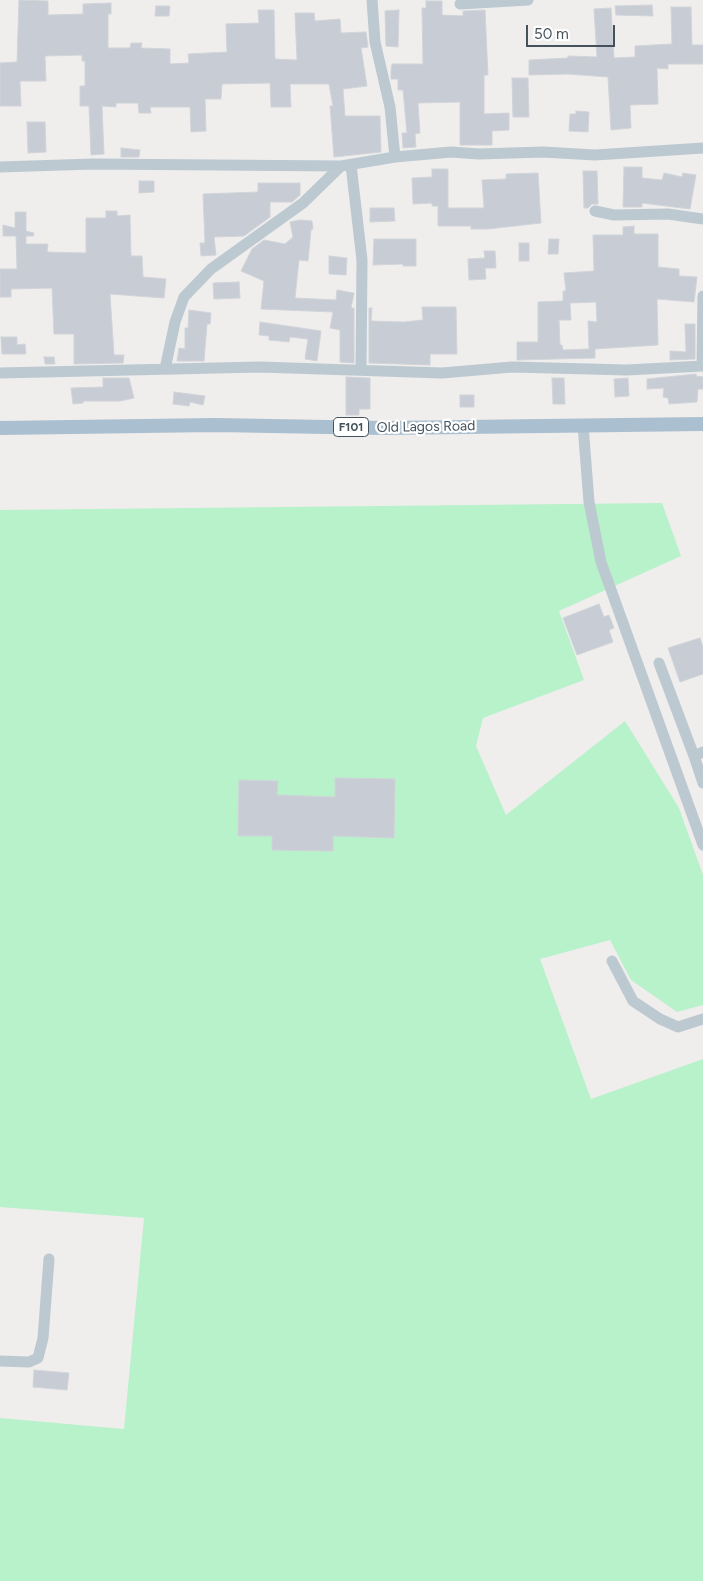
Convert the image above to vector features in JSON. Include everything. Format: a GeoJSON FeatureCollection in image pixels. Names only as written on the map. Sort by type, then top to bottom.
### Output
{"type":"FeatureCollection","features":[{"type":"Feature","properties":{"kind":"main road","name":"Old Lagos Road"},"geometry":{"type":"LineString","coordinates":[[0,428],[215,425],[384,428],[703,424]]}},
{"type":"Feature","properties":{"kind":"street"},"geometry":{"type":"LineString","coordinates":[[372,0],[375,42],[390,107],[395,157]]}},
{"type":"Feature","properties":{"kind":"street"},"geometry":{"type":"LineString","coordinates":[[460,4],[528,0]]}},
{"type":"Feature","properties":{"kind":"street"},"geometry":{"type":"LineString","coordinates":[[0,167],[93,164],[346,165],[395,157],[451,152],[479,154],[543,152],[596,156],[703,148]]}},
{"type":"Feature","properties":{"kind":"street"},"geometry":{"type":"LineString","coordinates":[[165,369],[175,322],[184,297],[212,269],[303,203],[346,165]]}},
{"type":"Feature","properties":{"kind":"street"},"geometry":{"type":"LineString","coordinates":[[346,165],[362,260],[361,370]]}},
{"type":"Feature","properties":{"kind":"street"},"geometry":{"type":"LineString","coordinates":[[595,211],[614,215],[668,214],[703,219]]}},
{"type":"Feature","properties":{"kind":"street"},"geometry":{"type":"LineString","coordinates":[[0,373],[260,367],[442,373],[512,367],[627,370],[703,366],[703,296]]}},
{"type":"Feature","properties":{"kind":"street"},"geometry":{"type":"LineString","coordinates":[[583,425],[589,502],[601,562],[703,845]]}},
{"type":"Feature","properties":{"kind":"street"},"geometry":{"type":"LineString","coordinates":[[659,663],[698,754],[703,783]]}},
{"type":"Feature","properties":{"kind":"street"},"geometry":{"type":"LineString","coordinates":[[612,961],[633,1001],[660,1019],[678,1027],[703,1019]]}},
{"type":"Feature","properties":{"kind":"street"},"geometry":{"type":"LineString","coordinates":[[0,1361],[29,1362],[38,1358],[44,1338],[49,1259]]}},
{"type":"Feature","properties":{"kind":"green space"},"geometry":{"type":"Polygon","coordinates":[[[662,503],[681,556],[559,611],[584,680],[483,718],[476,746],[506,815],[625,721],[679,808],[703,875],[703,1005],[677,1012],[631,980],[610,940],[540,959],[591,1099],[703,1059],[703,1581],[0,1581],[0,1418],[124,1429],[144,1218],[0,1207],[0,510],[662,503]]]}},
{"type":"Feature","properties":{"kind":"building"},"geometry":{"type":"Polygon","coordinates":[[[19,0],[48,1],[48,15],[83,14],[83,4],[111,3],[111,14],[108,14],[108,48],[130,48],[131,43],[142,43],[141,48],[170,49],[170,64],[189,63],[188,54],[227,52],[226,24],[259,23],[258,10],[274,10],[275,59],[297,60],[295,13],[314,13],[315,21],[340,19],[341,33],[366,32],[368,47],[361,48],[367,86],[343,89],[345,116],[380,116],[381,152],[334,157],[330,106],[333,106],[329,84],[290,84],[291,107],[271,107],[270,83],[222,84],[221,99],[205,99],[206,131],[191,132],[190,107],[150,107],[151,113],[139,113],[138,103],[116,103],[116,107],[102,106],[104,154],[91,155],[89,106],[80,106],[80,86],[85,86],[85,61],[82,61],[82,55],[45,56],[46,81],[20,81],[21,106],[0,106],[0,63],[17,62],[19,0]]]}},
{"type":"Feature","properties":{"kind":"building"},"geometry":{"type":"Polygon","coordinates":[[[426,1],[442,1],[442,15],[463,16],[463,11],[485,10],[488,75],[484,75],[484,114],[509,113],[509,130],[492,131],[492,145],[460,145],[460,102],[418,103],[420,133],[415,134],[416,147],[403,148],[402,133],[407,133],[403,90],[398,90],[398,79],[391,79],[392,64],[423,64],[422,8],[426,8],[426,1]]]}},
{"type":"Feature","properties":{"kind":"building"},"geometry":{"type":"Polygon","coordinates":[[[652,5],[653,16],[616,15],[615,6],[652,5]]]}},
{"type":"Feature","properties":{"kind":"building"},"geometry":{"type":"Polygon","coordinates":[[[156,6],[170,6],[169,16],[155,16],[156,6]]]}},
{"type":"Feature","properties":{"kind":"building"},"geometry":{"type":"Polygon","coordinates":[[[671,7],[691,7],[692,45],[703,45],[703,64],[668,64],[668,69],[657,68],[658,104],[630,105],[631,128],[611,130],[608,77],[568,74],[529,75],[529,60],[568,58],[568,56],[597,57],[594,9],[611,8],[614,58],[635,57],[635,46],[672,44],[671,7]]]}},
{"type":"Feature","properties":{"kind":"building"},"geometry":{"type":"Polygon","coordinates":[[[399,10],[398,47],[386,46],[385,11],[399,10]]]}},
{"type":"Feature","properties":{"kind":"building"},"geometry":{"type":"Polygon","coordinates":[[[512,78],[528,78],[529,117],[513,117],[512,78]]]}},
{"type":"Feature","properties":{"kind":"building"},"geometry":{"type":"Polygon","coordinates":[[[576,111],[589,112],[588,132],[569,131],[570,114],[576,114],[576,111]]]}},
{"type":"Feature","properties":{"kind":"building"},"geometry":{"type":"Polygon","coordinates":[[[27,122],[45,122],[46,152],[28,153],[27,122]]]}},
{"type":"Feature","properties":{"kind":"building"},"geometry":{"type":"Polygon","coordinates":[[[121,148],[140,150],[139,157],[121,157],[121,148]]]}},
{"type":"Feature","properties":{"kind":"building"},"geometry":{"type":"Polygon","coordinates":[[[624,167],[642,167],[642,178],[662,180],[664,173],[682,177],[683,173],[696,175],[690,209],[642,203],[642,207],[623,207],[624,167]]]}},
{"type":"Feature","properties":{"kind":"building"},"geometry":{"type":"Polygon","coordinates":[[[432,169],[448,169],[448,208],[484,208],[482,180],[506,179],[506,174],[538,173],[541,223],[488,229],[471,229],[471,226],[438,226],[438,206],[432,206],[432,203],[413,204],[412,178],[432,177],[432,169]]]}},
{"type":"Feature","properties":{"kind":"building"},"geometry":{"type":"Polygon","coordinates":[[[583,171],[597,171],[598,204],[592,204],[588,208],[584,208],[583,171]]]}},
{"type":"Feature","properties":{"kind":"building"},"geometry":{"type":"Polygon","coordinates":[[[139,181],[154,181],[154,192],[139,193],[139,181]]]}},
{"type":"Feature","properties":{"kind":"building"},"geometry":{"type":"Polygon","coordinates":[[[258,183],[300,183],[300,195],[292,202],[270,202],[270,217],[244,236],[214,237],[216,255],[201,256],[200,243],[205,243],[203,194],[258,192],[258,183]]]}},
{"type":"Feature","properties":{"kind":"building"},"geometry":{"type":"Polygon","coordinates":[[[370,208],[394,208],[395,221],[370,222],[370,208]]]}},
{"type":"Feature","properties":{"kind":"building"},"geometry":{"type":"Polygon","coordinates":[[[106,211],[117,211],[117,216],[130,215],[131,256],[142,256],[143,277],[166,279],[164,298],[110,294],[114,355],[124,355],[123,363],[74,364],[74,334],[54,334],[52,288],[11,289],[11,297],[0,297],[0,269],[17,269],[16,236],[3,236],[3,225],[15,228],[15,212],[26,212],[26,231],[34,233],[33,236],[26,236],[26,244],[48,244],[47,252],[86,253],[86,218],[106,218],[106,211]]]}},
{"type":"Feature","properties":{"kind":"building"},"geometry":{"type":"Polygon","coordinates":[[[300,220],[312,221],[313,229],[311,230],[308,261],[299,260],[295,298],[336,300],[337,290],[354,293],[351,308],[354,308],[354,363],[340,362],[340,330],[330,328],[333,312],[261,309],[264,281],[241,271],[252,249],[264,240],[285,244],[293,237],[290,222],[300,220]]]}},
{"type":"Feature","properties":{"kind":"building"},"geometry":{"type":"Polygon","coordinates":[[[634,226],[634,234],[658,234],[658,267],[679,269],[679,276],[697,277],[694,302],[657,299],[658,345],[595,349],[595,358],[517,360],[517,342],[538,342],[538,302],[563,301],[563,291],[566,291],[564,273],[594,271],[593,235],[623,235],[623,227],[634,226]],[[596,302],[570,303],[571,320],[559,320],[560,345],[562,345],[563,350],[589,349],[588,321],[597,322],[596,302]]]}},
{"type":"Feature","properties":{"kind":"building"},"geometry":{"type":"Polygon","coordinates":[[[374,239],[416,239],[416,266],[403,266],[403,264],[373,265],[374,239]]]}},
{"type":"Feature","properties":{"kind":"building"},"geometry":{"type":"Polygon","coordinates":[[[549,239],[559,239],[558,254],[548,254],[549,239]]]}},
{"type":"Feature","properties":{"kind":"building"},"geometry":{"type":"Polygon","coordinates":[[[519,243],[529,243],[529,261],[519,261],[519,243]]]}},
{"type":"Feature","properties":{"kind":"building"},"geometry":{"type":"Polygon","coordinates":[[[484,251],[495,251],[496,268],[485,268],[486,279],[469,280],[468,259],[485,258],[484,251]]]}},
{"type":"Feature","properties":{"kind":"building"},"geometry":{"type":"Polygon","coordinates":[[[329,256],[347,258],[346,275],[329,274],[329,256]]]}},
{"type":"Feature","properties":{"kind":"building"},"geometry":{"type":"Polygon","coordinates":[[[239,282],[240,298],[214,299],[213,283],[239,282]]]}},
{"type":"Feature","properties":{"kind":"building"},"geometry":{"type":"Polygon","coordinates":[[[422,307],[456,307],[457,354],[430,354],[430,365],[369,363],[369,308],[372,308],[371,321],[404,322],[423,320],[422,307]]]}},
{"type":"Feature","properties":{"kind":"building"},"geometry":{"type":"Polygon","coordinates":[[[189,310],[211,313],[210,324],[207,324],[204,361],[177,361],[179,348],[185,349],[185,328],[188,328],[189,310]]]}},
{"type":"Feature","properties":{"kind":"building"},"geometry":{"type":"Polygon","coordinates":[[[260,322],[321,331],[317,361],[305,359],[308,339],[290,337],[289,342],[269,340],[269,336],[259,335],[260,322]]]}},
{"type":"Feature","properties":{"kind":"building"},"geometry":{"type":"Polygon","coordinates":[[[685,324],[695,324],[695,359],[670,360],[670,351],[686,352],[685,324]]]}},
{"type":"Feature","properties":{"kind":"building"},"geometry":{"type":"Polygon","coordinates":[[[1,337],[17,337],[17,345],[25,344],[26,354],[2,354],[1,337]]]}},
{"type":"Feature","properties":{"kind":"building"},"geometry":{"type":"Polygon","coordinates":[[[44,357],[54,357],[55,364],[45,364],[44,357]]]}},
{"type":"Feature","properties":{"kind":"building"},"geometry":{"type":"Polygon","coordinates":[[[696,374],[696,376],[703,377],[703,389],[698,389],[697,402],[669,404],[668,398],[663,397],[664,388],[647,389],[647,379],[696,374]]]}},
{"type":"Feature","properties":{"kind":"building"},"geometry":{"type":"Polygon","coordinates":[[[346,377],[370,378],[370,409],[359,409],[359,415],[346,415],[346,377]]]}},
{"type":"Feature","properties":{"kind":"building"},"geometry":{"type":"Polygon","coordinates":[[[103,378],[129,378],[134,398],[120,401],[83,401],[83,403],[73,404],[71,388],[103,387],[103,378]]]}},
{"type":"Feature","properties":{"kind":"building"},"geometry":{"type":"Polygon","coordinates":[[[552,378],[564,378],[565,404],[553,404],[552,378]]]}},
{"type":"Feature","properties":{"kind":"building"},"geometry":{"type":"Polygon","coordinates":[[[628,378],[629,396],[615,397],[614,379],[628,378]]]}},
{"type":"Feature","properties":{"kind":"building"},"geometry":{"type":"Polygon","coordinates":[[[174,392],[205,396],[203,405],[190,402],[189,406],[173,404],[174,392]]]}},
{"type":"Feature","properties":{"kind":"building"},"geometry":{"type":"Polygon","coordinates":[[[460,395],[474,395],[474,407],[460,407],[460,395]]]}},
{"type":"Feature","properties":{"kind":"building"},"geometry":{"type":"Polygon","coordinates":[[[599,604],[604,617],[609,615],[614,628],[609,630],[613,642],[577,655],[563,618],[599,604]]]}},
{"type":"Feature","properties":{"kind":"building"},"geometry":{"type":"Polygon","coordinates":[[[700,638],[703,647],[703,674],[680,682],[668,648],[700,638]]]}},
{"type":"Feature","properties":{"kind":"building"},"geometry":{"type":"Polygon","coordinates":[[[335,778],[395,779],[394,838],[333,836],[333,851],[272,850],[272,836],[238,836],[239,780],[278,781],[277,795],[335,797],[335,778]]]}},
{"type":"Feature","properties":{"kind":"building"},"geometry":{"type":"Polygon","coordinates":[[[34,1370],[69,1373],[67,1390],[33,1387],[34,1370]]]}}]}
